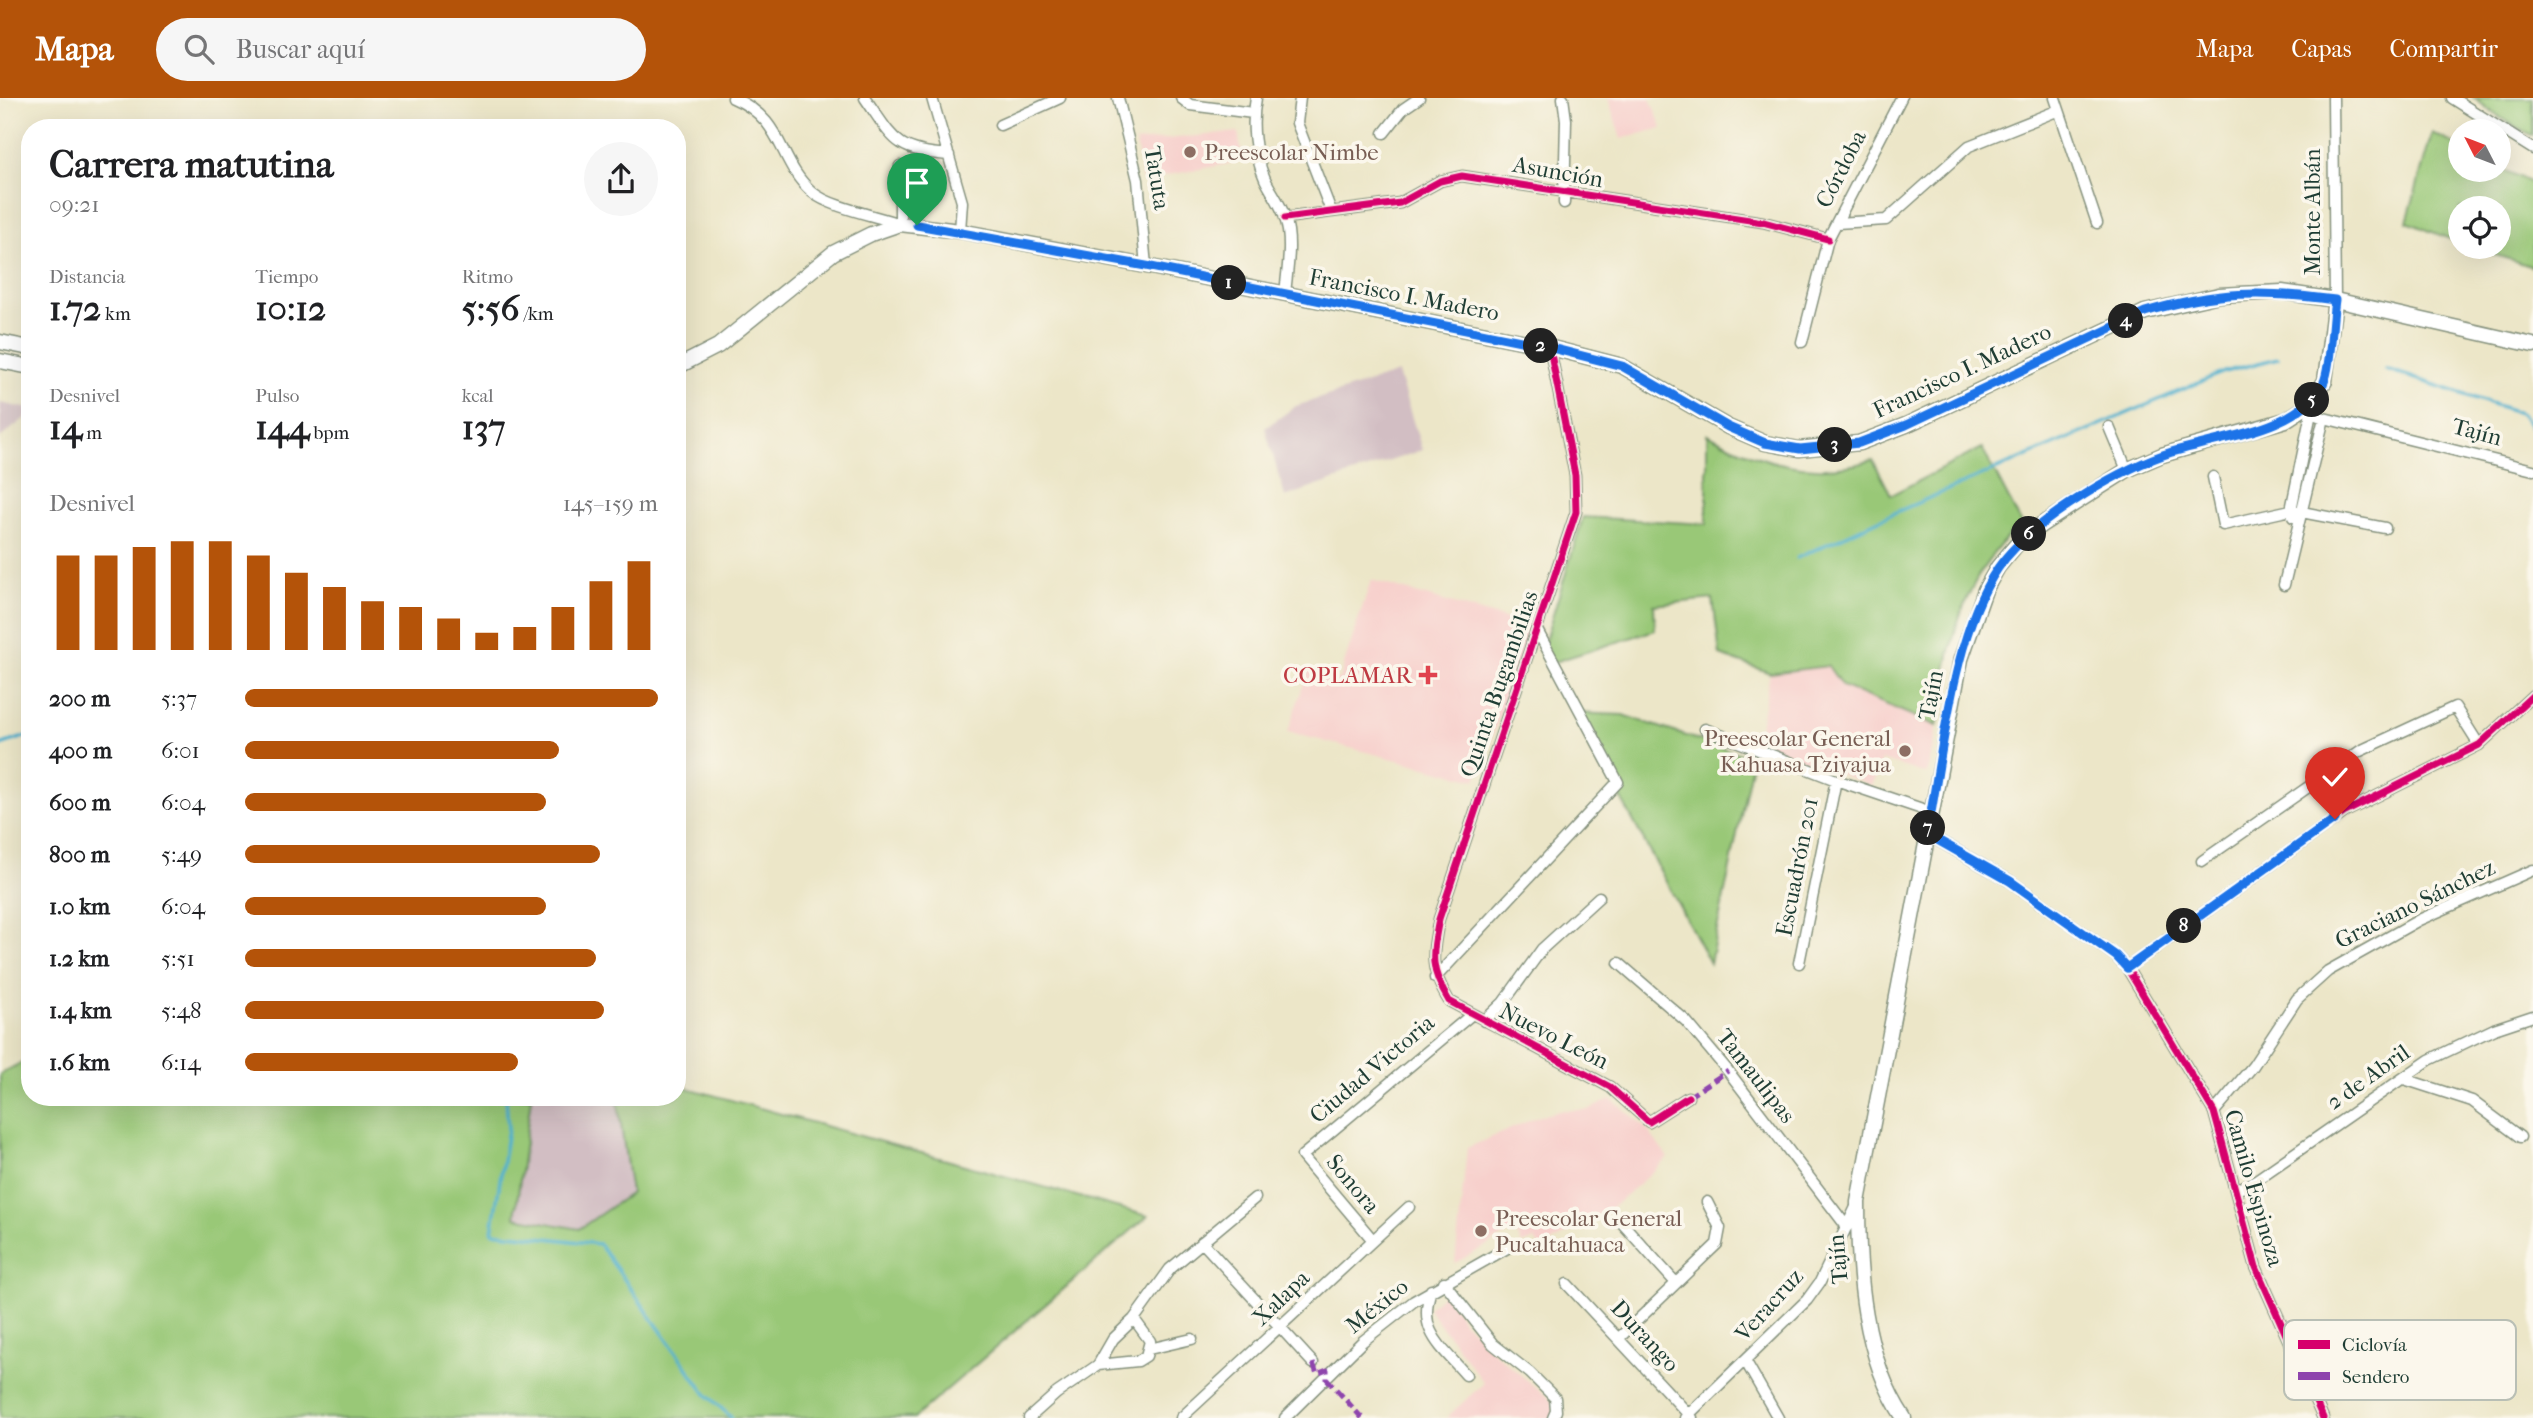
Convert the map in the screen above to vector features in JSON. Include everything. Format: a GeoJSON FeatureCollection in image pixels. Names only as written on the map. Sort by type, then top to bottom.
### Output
{"type":"FeatureCollection","features":[{"type":"Feature","properties":{"kind":"main road","name":"Francisco I. Madero"},"geometry":{"type":"LineString","coordinates":[[686,362],[718,346],[833,253],[871,234],[900,224],[960,231],[1146,266],[1622,366],[1728,427],[1765,443],[1800,449],[1859,443],[1918,419],[2145,312],[2179,302],[2252,291],[2335,300],[2533,345]]}},
{"type":"Feature","properties":{"kind":"main road","name":"Monte Albán"},"geometry":{"type":"LineString","coordinates":[[2310,409],[2325,381],[2335,300]]}},
{"type":"Feature","properties":{"kind":"main road"},"geometry":{"type":"LineString","coordinates":[[0,342],[21,346]]}},
{"type":"Feature","properties":{"kind":"main road"},"geometry":{"type":"LineString","coordinates":[[0,361],[21,366]]}},
{"type":"Feature","properties":{"kind":"main road","name":"Tajín"},"geometry":{"type":"LineString","coordinates":[[1904,1418],[1893,1401],[1877,1362],[1860,1267],[1858,1202],[1961,659],[1985,590],[1998,567],[2018,544],[2068,507],[2127,470],[2162,455],[2286,420],[2310,409]]}},
{"type":"Feature","properties":{"kind":"street"},"geometry":{"type":"LineString","coordinates":[[733,98],[746,104],[771,125],[813,193],[900,224],[900,166]]}},
{"type":"Feature","properties":{"kind":"street"},"geometry":{"type":"LineString","coordinates":[[865,98],[902,147],[916,153],[949,155]]}},
{"type":"Feature","properties":{"kind":"street"},"geometry":{"type":"LineString","coordinates":[[932,98],[962,202],[960,231]]}},
{"type":"Feature","properties":{"kind":"street","name":"Tatuta"},"geometry":{"type":"LineString","coordinates":[[1118,98],[1138,180],[1146,266]]}},
{"type":"Feature","properties":{"kind":"street"},"geometry":{"type":"LineString","coordinates":[[1181,98],[1190,105],[1253,113]]}},
{"type":"Feature","properties":{"kind":"street"},"geometry":{"type":"LineString","coordinates":[[1256,98],[1253,113],[1257,152],[1264,177],[1285,218],[1288,262],[1285,294]]}},
{"type":"Feature","properties":{"kind":"street"},"geometry":{"type":"LineString","coordinates":[[1300,98],[1297,123],[1331,211]]}},
{"type":"Feature","properties":{"kind":"street"},"geometry":{"type":"LineString","coordinates":[[1384,132],[1403,109],[1419,98]]}},
{"type":"Feature","properties":{"kind":"street"},"geometry":{"type":"LineString","coordinates":[[1563,98],[1566,140],[1564,198]]}},
{"type":"Feature","properties":{"kind":"street","name":"Córdoba"},"geometry":{"type":"LineString","coordinates":[[1802,342],[1828,239],[1901,98]]}},
{"type":"Feature","properties":{"kind":"street"},"geometry":{"type":"LineString","coordinates":[[2055,98],[2096,223]]}},
{"type":"Feature","properties":{"kind":"street","name":"Monte Albán"},"geometry":{"type":"LineString","coordinates":[[2333,98],[2335,300]]}},
{"type":"Feature","properties":{"kind":"street"},"geometry":{"type":"LineString","coordinates":[[2452,98],[2533,149]]}},
{"type":"Feature","properties":{"kind":"street"},"geometry":{"type":"LineString","coordinates":[[1000,125],[1057,99]]}},
{"type":"Feature","properties":{"kind":"street"},"geometry":{"type":"LineString","coordinates":[[1837,223],[1886,220],[1969,146],[2059,110]]}},
{"type":"Feature","properties":{"kind":"street","name":"Asunción"},"geometry":{"type":"LineString","coordinates":[[1285,218],[1400,203],[1440,181],[1462,176],[1564,198],[1763,222],[1828,239]]}},
{"type":"Feature","properties":{"kind":"street","name":"Quinta Bugambilias"},"geometry":{"type":"LineString","coordinates":[[1435,978],[1432,957],[1440,919],[1576,512],[1575,475],[1550,349]]}},
{"type":"Feature","properties":{"kind":"street","name":"Monte Albán"},"geometry":{"type":"LineString","coordinates":[[2296,527],[2291,510],[2310,409]]}},
{"type":"Feature","properties":{"kind":"street","name":"Tajín"},"geometry":{"type":"LineString","coordinates":[[2310,409],[2324,418],[2533,470]]}},
{"type":"Feature","properties":{"kind":"street","name":"Monte Albán"},"geometry":{"type":"LineString","coordinates":[[2284,585],[2296,527],[2305,510],[2324,418]]}},
{"type":"Feature","properties":{"kind":"street"},"geometry":{"type":"LineString","coordinates":[[2109,427],[2127,470]]}},
{"type":"Feature","properties":{"kind":"street"},"geometry":{"type":"LineString","coordinates":[[2301,463],[2314,467]]}},
{"type":"Feature","properties":{"kind":"street"},"geometry":{"type":"LineString","coordinates":[[2213,477],[2223,525],[2291,510],[2305,510],[2385,528]]}},
{"type":"Feature","properties":{"kind":"street"},"geometry":{"type":"LineString","coordinates":[[1471,1015],[1449,1001],[1435,978],[1618,782],[1538,632]]}},
{"type":"Feature","properties":{"kind":"street"},"geometry":{"type":"LineString","coordinates":[[2127,968],[2345,812],[2479,745],[2533,695]]}},
{"type":"Feature","properties":{"kind":"street"},"geometry":{"type":"LineString","coordinates":[[2202,862],[2360,751],[2455,707],[2479,745]]}},
{"type":"Feature","properties":{"kind":"street","name":"Escuadrón 201"},"geometry":{"type":"LineString","coordinates":[[1705,729],[1836,780],[1931,812]]}},
{"type":"Feature","properties":{"kind":"street","name":"Escuadrón 201"},"geometry":{"type":"LineString","coordinates":[[1799,963],[1836,780]]}},
{"type":"Feature","properties":{"kind":"street","name":"Camilo Espinoza"},"geometry":{"type":"LineString","coordinates":[[1927,834],[2010,881],[2116,956],[2127,968],[2214,1112],[2256,1266],[2284,1334]]}},
{"type":"Feature","properties":{"kind":"street","name":"Graciano Sánchez"},"geometry":{"type":"LineString","coordinates":[[2214,1112],[2253,1066],[2297,999],[2328,971],[2419,920],[2533,870]]}},
{"type":"Feature","properties":{"kind":"street"},"geometry":{"type":"LineString","coordinates":[[1484,1021],[1503,1003],[1542,949],[1599,897]]}},
{"type":"Feature","properties":{"kind":"street","name":"Tamaulipas"},"geometry":{"type":"LineString","coordinates":[[1619,963],[1686,1021],[1728,1071],[1847,1227]]}},
{"type":"Feature","properties":{"kind":"street","name":"Nuevo León"},"geometry":{"type":"LineString","coordinates":[[1471,1015],[1525,1040],[1610,1087],[1649,1122],[1688,1097]]}},
{"type":"Feature","properties":{"kind":"street","name":"Ciudad Victoria"},"geometry":{"type":"LineString","coordinates":[[1301,1156],[1471,1015]]}},
{"type":"Feature","properties":{"kind":"street","name":"2 de Abril"},"geometry":{"type":"LineString","coordinates":[[2237,1190],[2256,1180],[2451,1048],[2533,1016]]}},
{"type":"Feature","properties":{"kind":"street"},"geometry":{"type":"LineString","coordinates":[[2404,1079],[2472,1101],[2520,1137]]}},
{"type":"Feature","properties":{"kind":"street","name":"Sonora"},"geometry":{"type":"LineString","coordinates":[[1301,1156],[1372,1239]]}},
{"type":"Feature","properties":{"kind":"street"},"geometry":{"type":"LineString","coordinates":[[1029,1418],[1056,1393],[1098,1365],[1113,1339],[1134,1319],[1170,1269],[1255,1198]]}},
{"type":"Feature","properties":{"kind":"street"},"geometry":{"type":"LineString","coordinates":[[1619,1338],[1717,1244],[1720,1228],[1707,1202]]}},
{"type":"Feature","properties":{"kind":"street","name":"Veracruz"},"geometry":{"type":"LineString","coordinates":[[1689,1417],[1807,1300],[1820,1282],[1858,1202]]}},
{"type":"Feature","properties":{"kind":"street","name":"Xalapa"},"geometry":{"type":"LineString","coordinates":[[1181,1418],[1409,1207]]}},
{"type":"Feature","properties":{"kind":"street"},"geometry":{"type":"LineString","coordinates":[[1622,1223],[1676,1283]]}},
{"type":"Feature","properties":{"kind":"street"},"geometry":{"type":"LineString","coordinates":[[1202,1242],[1313,1363]]}},
{"type":"Feature","properties":{"kind":"street","name":"México"},"geometry":{"type":"LineString","coordinates":[[1285,1418],[1363,1341],[1431,1290],[1509,1247]]}},
{"type":"Feature","properties":{"kind":"street"},"geometry":{"type":"LineString","coordinates":[[1444,1282],[1493,1344],[1530,1373],[1555,1398],[1557,1404],[1553,1418]]}},
{"type":"Feature","properties":{"kind":"street","name":"Durango"},"geometry":{"type":"LineString","coordinates":[[1567,1284],[1689,1417]]}},
{"type":"Feature","properties":{"kind":"street"},"geometry":{"type":"LineString","coordinates":[[1431,1290],[1425,1312],[1427,1324],[1433,1337],[1466,1375]]}},
{"type":"Feature","properties":{"kind":"street"},"geometry":{"type":"LineString","coordinates":[[1134,1319],[1146,1332],[1150,1341],[1149,1349]]}},
{"type":"Feature","properties":{"kind":"street"},"geometry":{"type":"LineString","coordinates":[[1098,1365],[1138,1361],[1149,1349],[1192,1339]]}},
{"type":"Feature","properties":{"kind":"street"},"geometry":{"type":"LineString","coordinates":[[1746,1362],[1778,1418]]}},
{"type":"Feature","properties":{"kind":"street","name":"Camilo Espinoza"},"geometry":{"type":"LineString","coordinates":[[2315,1400],[2323,1418]]}},
{"type":"Feature","properties":{"kind":"shaded area"},"geometry":{"type":"Polygon","coordinates":[[[1608,98],[1650,98],[1662,128],[1621,139],[1608,98]]]}},
{"type":"Feature","properties":{"kind":"shaded area","name":"Preescolar Nimbe"},"geometry":{"type":"Polygon","coordinates":[[[1238,132],[1243,161],[1142,180],[1136,142],[1238,132]]]}},
{"type":"Feature","properties":{"kind":"shaded area"},"geometry":{"type":"Polygon","coordinates":[[[1398,373],[1422,450],[1285,497],[1265,428],[1296,406],[1398,373]]]}},
{"type":"Feature","properties":{"kind":"shaded area"},"geometry":{"type":"Polygon","coordinates":[[[0,403],[21,407],[21,421],[0,438],[0,403]]]}},
{"type":"Feature","properties":{"kind":"shaded area","name":"COPLAMAR"},"geometry":{"type":"Polygon","coordinates":[[[1371,580],[1533,627],[1476,780],[1288,732],[1308,670],[1339,680],[1371,580]]]}},
{"type":"Feature","properties":{"kind":"shaded area"},"geometry":{"type":"Polygon","coordinates":[[[1828,666],[1842,686],[1937,726],[1927,774],[1881,760],[1872,786],[1757,743],[1770,673],[1828,666]]]}},
{"type":"Feature","properties":{"kind":"shaded area"},"geometry":{"type":"Polygon","coordinates":[[[1611,1099],[1646,1128],[1668,1158],[1614,1206],[1541,1249],[1535,1239],[1522,1244],[1515,1230],[1455,1263],[1467,1148],[1540,1116],[1563,1110],[1588,1110],[1611,1099]]]}},
{"type":"Feature","properties":{"kind":"shaded area"},"geometry":{"type":"Polygon","coordinates":[[[530,1106],[618,1106],[631,1193],[579,1229],[515,1218],[530,1106]]]}},
{"type":"Feature","properties":{"kind":"shaded area"},"geometry":{"type":"Polygon","coordinates":[[[1445,1292],[1463,1321],[1497,1355],[1552,1401],[1556,1418],[1446,1418],[1484,1383],[1428,1308],[1445,1292]]]}},
{"type":"Feature","properties":{"kind":"green space"},"geometry":{"type":"Polygon","coordinates":[[[2474,98],[2533,98],[2533,136],[2511,124],[2511,119],[2500,118],[2474,98]]]}},
{"type":"Feature","properties":{"kind":"green space"},"geometry":{"type":"Polygon","coordinates":[[[2432,133],[2448,141],[2448,182],[2511,182],[2511,173],[2533,184],[2533,267],[2508,259],[2511,259],[2511,196],[2448,196],[2448,238],[2407,222],[2432,133]]]}},
{"type":"Feature","properties":{"kind":"green space"},"geometry":{"type":"Polygon","coordinates":[[[1707,434],[1747,453],[1787,465],[1829,468],[1873,460],[1891,495],[1982,448],[2021,523],[1983,568],[1960,616],[1946,668],[1937,726],[1842,686],[1828,666],[1770,673],[1720,655],[1713,599],[1654,605],[1655,630],[1551,663],[1543,647],[1583,517],[1707,524],[1707,434]]]}},
{"type":"Feature","properties":{"kind":"green space"},"geometry":{"type":"Polygon","coordinates":[[[1575,713],[1623,715],[1753,758],[1710,963],[1575,713]]]}},
{"type":"Feature","properties":{"kind":"green space"},"geometry":{"type":"Polygon","coordinates":[[[21,1063],[21,1106],[530,1106],[515,1217],[579,1229],[631,1193],[618,1106],[686,1106],[686,1088],[1148,1216],[914,1418],[0,1418],[0,1074],[21,1063]]]}},
{"type":"Feature","properties":{"kind":"waterway"},"geometry":{"type":"LineString","coordinates":[[1797,558],[1894,513],[2224,372],[2278,358]]}},
{"type":"Feature","properties":{"kind":"waterway"},"geometry":{"type":"LineString","coordinates":[[2386,369],[2520,413],[2533,429]]}},
{"type":"Feature","properties":{"kind":"waterway"},"geometry":{"type":"LineString","coordinates":[[0,745],[21,738]]}},
{"type":"Feature","properties":{"kind":"waterway"},"geometry":{"type":"LineString","coordinates":[[507,1106],[508,1129],[492,1232],[599,1244],[706,1394],[732,1418]]}},
{"type":"Feature","properties":{"kind":"marked path"},"geometry":{"type":"LineString","coordinates":[[1688,1097],[1728,1071]]}},
{"type":"Feature","properties":{"kind":"marked path"},"geometry":{"type":"LineString","coordinates":[[1313,1363],[1317,1374],[1327,1370],[1327,1379],[1362,1418]]}},
{"type":"Feature","properties":{"kind":"cycle path"},"geometry":{"type":"LineString","coordinates":[[1285,218],[1400,203],[1440,181],[1462,176],[1763,222],[1828,239]]}},
{"type":"Feature","properties":{"kind":"cycle path"},"geometry":{"type":"LineString","coordinates":[[1550,349],[1575,475],[1576,512],[1439,919],[1434,953],[1435,970],[1449,1001],[1610,1087],[1649,1122],[1688,1097]]}},
{"type":"Feature","properties":{"kind":"cycle path"},"geometry":{"type":"LineString","coordinates":[[2127,968],[2345,812],[2479,745],[2533,695]]}},
{"type":"Feature","properties":{"kind":"cycle path"},"geometry":{"type":"LineString","coordinates":[[1927,834],[2010,881],[2116,956],[2127,968],[2214,1112],[2256,1267],[2284,1330]]}},
{"type":"Feature","properties":{"kind":"cycle path"},"geometry":{"type":"LineString","coordinates":[[2315,1400],[2323,1418]]}},
{"type":"Feature","properties":{"kind":"place","name":"Preescolar Nimbe"},"geometry":{"type":"Point","coordinates":[1190,152]}},
{"type":"Feature","properties":{"kind":"place","name":"COPLAMAR"},"geometry":{"type":"Point","coordinates":[1428,675]}},
{"type":"Feature","properties":{"kind":"place","name":"Preescolar General Kahuasa Tziyajua"},"geometry":{"type":"Point","coordinates":[1905,751]}},
{"type":"Feature","properties":{"kind":"place","name":"Preescolar General Pucaltahuaca"},"geometry":{"type":"Point","coordinates":[1481,1231]}},
{"type":"Feature","properties":{"kind":"route"},"geometry":{"type":"LineString","coordinates":[[917,225],[1146,266],[1536,344],[1622,366],[1682,398],[1728,427],[1765,443],[1800,449],[1859,443],[1906,425],[2145,312],[2179,302],[2252,291],[2283,292],[2335,300],[2325,381],[2309,405],[2286,420],[2162,455],[2127,470],[2041,525],[2018,544],[1998,567],[1985,590],[1961,659],[1927,834],[2010,881],[2116,956],[2127,968],[2335,819]]}}]}
